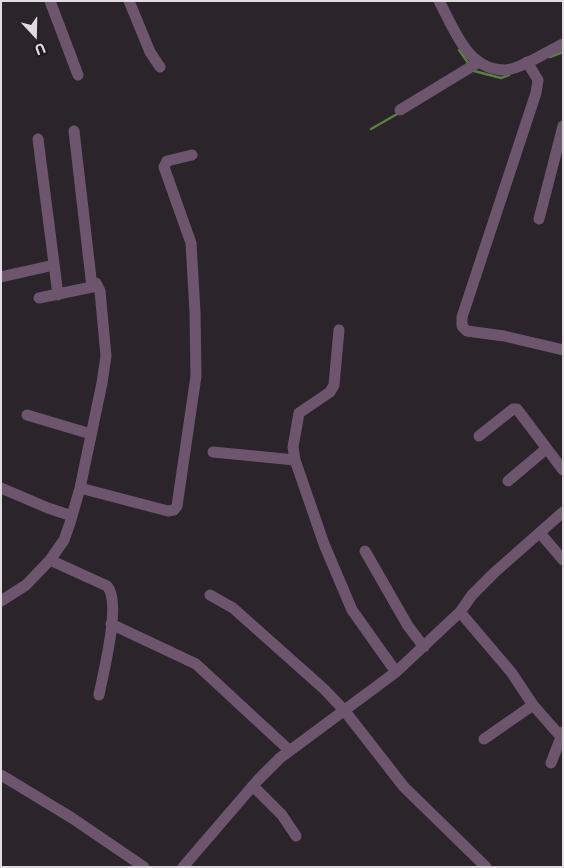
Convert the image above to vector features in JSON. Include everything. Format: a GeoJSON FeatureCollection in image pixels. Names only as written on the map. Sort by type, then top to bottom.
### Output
{"type":"FeatureCollection","features":[{"type":"Feature","properties":{"kind":"street"},"geometry":{"type":"LineString","coordinates":[[50,1],[78,75]]}},
{"type":"Feature","properties":{"kind":"street"},"geometry":{"type":"LineString","coordinates":[[129,1],[150,52],[160,67]]}},
{"type":"Feature","properties":{"kind":"street"},"geometry":{"type":"LineString","coordinates":[[439,1],[458,40],[484,66],[507,70],[563,44]]}},
{"type":"Feature","properties":{"kind":"street"},"geometry":{"type":"LineString","coordinates":[[400,110],[479,62]]}},
{"type":"Feature","properties":{"kind":"street"},"geometry":{"type":"LineString","coordinates":[[527,62],[538,80],[536,93],[462,317],[462,326],[467,331],[504,336],[563,350]]}},
{"type":"Feature","properties":{"kind":"street"},"geometry":{"type":"LineString","coordinates":[[539,219],[563,126]]}},
{"type":"Feature","properties":{"kind":"street"},"geometry":{"type":"LineString","coordinates":[[39,298],[87,290],[92,287],[74,131]]}},
{"type":"Feature","properties":{"kind":"street"},"geometry":{"type":"LineString","coordinates":[[38,139],[58,295]]}},
{"type":"Feature","properties":{"kind":"street"},"geometry":{"type":"LineString","coordinates":[[80,488],[168,511],[174,510],[177,506],[196,376],[195,312],[191,243],[164,167],[167,161],[172,158],[192,154]]}},
{"type":"Feature","properties":{"kind":"street"},"geometry":{"type":"LineString","coordinates":[[1,277],[54,265]]}},
{"type":"Feature","properties":{"kind":"street"},"geometry":{"type":"LineString","coordinates":[[3,596],[26,585],[50,560],[64,540],[80,488],[106,356],[100,291],[96,282],[92,282]]}},
{"type":"Feature","properties":{"kind":"street"},"geometry":{"type":"LineString","coordinates":[[339,330],[334,385],[330,392],[299,413],[293,447],[295,460],[324,544],[352,610],[396,672]]}},
{"type":"Feature","properties":{"kind":"street"},"geometry":{"type":"LineString","coordinates":[[479,436],[513,409],[517,410],[563,470]]}},
{"type":"Feature","properties":{"kind":"street"},"geometry":{"type":"LineString","coordinates":[[26,415],[91,434]]}},
{"type":"Feature","properties":{"kind":"street"},"geometry":{"type":"LineString","coordinates":[[508,481],[546,449]]}},
{"type":"Feature","properties":{"kind":"street"},"geometry":{"type":"LineString","coordinates":[[213,452],[295,460]]}},
{"type":"Feature","properties":{"kind":"street"},"geometry":{"type":"LineString","coordinates":[[1,488],[72,516]]}},
{"type":"Feature","properties":{"kind":"street"},"geometry":{"type":"LineString","coordinates":[[183,867],[253,786],[290,750],[396,672],[460,612],[472,595],[563,512]]}},
{"type":"Feature","properties":{"kind":"street"},"geometry":{"type":"LineString","coordinates":[[540,533],[563,560]]}},
{"type":"Feature","properties":{"kind":"street"},"geometry":{"type":"LineString","coordinates":[[365,551],[408,626],[424,647]]}},
{"type":"Feature","properties":{"kind":"street"},"geometry":{"type":"LineString","coordinates":[[50,560],[107,586],[112,594],[114,602],[99,695]]}},
{"type":"Feature","properties":{"kind":"street"},"geometry":{"type":"LineString","coordinates":[[210,595],[234,608],[298,665],[344,710],[404,787],[486,867]]}},
{"type":"Feature","properties":{"kind":"street"},"geometry":{"type":"LineString","coordinates":[[460,612],[511,672],[533,705],[562,734],[551,763]]}},
{"type":"Feature","properties":{"kind":"street"},"geometry":{"type":"LineString","coordinates":[[111,624],[181,655],[196,664],[290,750]]}},
{"type":"Feature","properties":{"kind":"street"},"geometry":{"type":"LineString","coordinates":[[484,739],[533,705]]}},
{"type":"Feature","properties":{"kind":"street"},"geometry":{"type":"LineString","coordinates":[[1,775],[72,818],[144,867]]}},
{"type":"Feature","properties":{"kind":"street"},"geometry":{"type":"LineString","coordinates":[[253,786],[282,815],[296,836]]}},
{"type":"Feature","properties":{"kind":"waterway"},"geometry":{"type":"LineString","coordinates":[[459,50],[469,64]]}},
{"type":"Feature","properties":{"kind":"waterway"},"geometry":{"type":"LineString","coordinates":[[550,57],[563,52]]}},
{"type":"Feature","properties":{"kind":"waterway"},"geometry":{"type":"LineString","coordinates":[[474,71],[501,78],[509,75]]}},
{"type":"Feature","properties":{"kind":"waterway"},"geometry":{"type":"LineString","coordinates":[[371,129],[399,113]]}}]}
